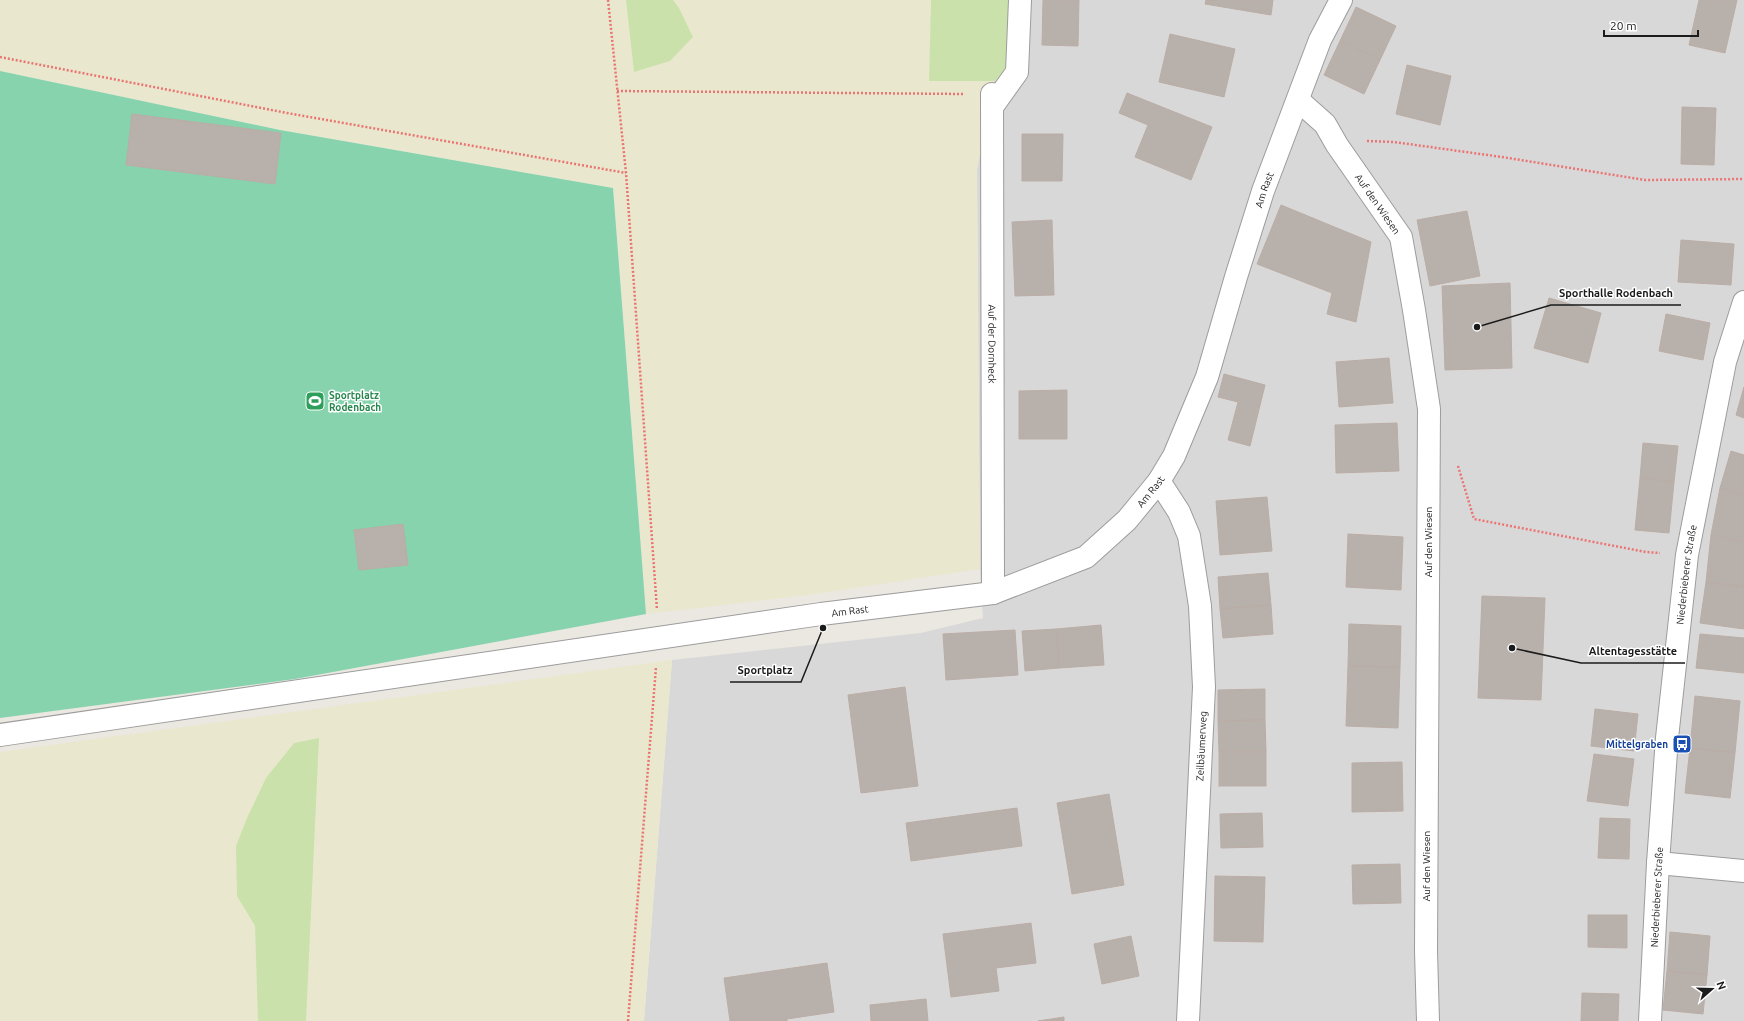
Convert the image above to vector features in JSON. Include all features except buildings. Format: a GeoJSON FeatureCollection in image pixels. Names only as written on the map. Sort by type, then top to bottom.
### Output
{"type":"FeatureCollection","features":[{"type":"Feature","properties":{"kind":"street"},"geometry":{"type":"LineString","coordinates":[[992,101],[1017,72],[1020,0]]}},
{"type":"Feature","properties":{"kind":"street","name":"Am Rast"},"geometry":{"type":"LineString","coordinates":[[0,734],[821,614],[993,593],[1086,557],[1127,520],[1159,481],[1174,456],[1207,377],[1263,191],[1320,40],[1340,0]]}},
{"type":"Feature","properties":{"kind":"street","name":"Auf den Wiesen"},"geometry":{"type":"LineString","coordinates":[[1298,100],[1325,124],[1337,145],[1401,237],[1428,409],[1426,943],[1428,1021]]}},
{"type":"Feature","properties":{"kind":"street","name":"Auf der Dornheck"},"geometry":{"type":"LineString","coordinates":[[992,101],[993,593]]}},
{"type":"Feature","properties":{"kind":"street","name":"Niederbieberer Straße"},"geometry":{"type":"LineString","coordinates":[[1650,1021],[1658,863],[1667,738],[1687,556],[1725,362],[1744,302]]}},
{"type":"Feature","properties":{"kind":"street","name":"Zeilbäumerweg"},"geometry":{"type":"LineString","coordinates":[[1159,481],[1179,512],[1189,536],[1200,606],[1204,687],[1188,1021]]}},
{"type":"Feature","properties":{"kind":"street"},"geometry":{"type":"LineString","coordinates":[[1658,863],[1744,872]]}},
{"type":"Feature","properties":{"kind":"path"},"geometry":{"type":"LineString","coordinates":[[608,0],[626,173],[659,638],[628,1021]]}},
{"type":"Feature","properties":{"kind":"path"},"geometry":{"type":"LineString","coordinates":[[0,57],[287,113],[626,173]]}},
{"type":"Feature","properties":{"kind":"path"},"geometry":{"type":"LineString","coordinates":[[618,91],[992,101]]}},
{"type":"Feature","properties":{"kind":"path"},"geometry":{"type":"LineString","coordinates":[[1337,145],[1345,140],[1394,142],[1502,157],[1644,180],[1744,179]]}},
{"type":"Feature","properties":{"kind":"path"},"geometry":{"type":"LineString","coordinates":[[1456,460],[1474,519],[1646,552],[1687,556]]}},
{"type":"Feature","properties":{"kind":"shaded area"},"geometry":{"type":"Polygon","coordinates":[[[1011,0],[1744,0],[1744,1021],[644,1021],[672,660],[921,633],[983,618],[980,569],[977,169],[994,81],[1009,70],[1011,0]]]}},
{"type":"Feature","properties":{"kind":"green space"},"geometry":{"type":"Polygon","coordinates":[[[0,0],[931,0],[929,81],[994,81],[977,169],[980,569],[808,595],[646,614],[613,188],[280,130],[0,71],[0,0]]]}},
{"type":"Feature","properties":{"kind":"green space"},"geometry":{"type":"Polygon","coordinates":[[[626,0],[673,0],[679,8],[693,37],[670,61],[634,72],[626,0]]]}},
{"type":"Feature","properties":{"kind":"green space"},"geometry":{"type":"Polygon","coordinates":[[[931,0],[1011,0],[1009,70],[994,81],[929,81],[931,0]]]}},
{"type":"Feature","properties":{"kind":"green space","name":"Sportplatz Rodenbach"},"geometry":{"type":"Polygon","coordinates":[[[0,71],[280,130],[613,188],[646,614],[295,679],[0,718],[0,71]]]}},
{"type":"Feature","properties":{"kind":"green space"},"geometry":{"type":"Polygon","coordinates":[[[672,660],[644,1021],[0,1021],[0,752],[672,660]]]}},
{"type":"Feature","properties":{"kind":"green space"},"geometry":{"type":"Polygon","coordinates":[[[319,738],[306,1021],[258,1021],[255,926],[237,896],[236,846],[247,818],[266,778],[294,743],[319,738]]]}},
{"type":"Feature","properties":{"kind":"place","name":"Sporthalle Rodenbach"},"geometry":{"type":"Point","coordinates":[1477,327]}},
{"type":"Feature","properties":{"kind":"place","name":"Sportplatz Rodenbach"},"geometry":{"type":"Point","coordinates":[315,401]}},
{"type":"Feature","properties":{"kind":"place","name":"Sportplatz"},"geometry":{"type":"Point","coordinates":[823,628]}},
{"type":"Feature","properties":{"kind":"place","name":"Altentagesstätte"},"geometry":{"type":"Point","coordinates":[1512,648]}},
{"type":"Feature","properties":{"kind":"place","name":"Mittelgraben"},"geometry":{"type":"Point","coordinates":[1682,744]}}]}
